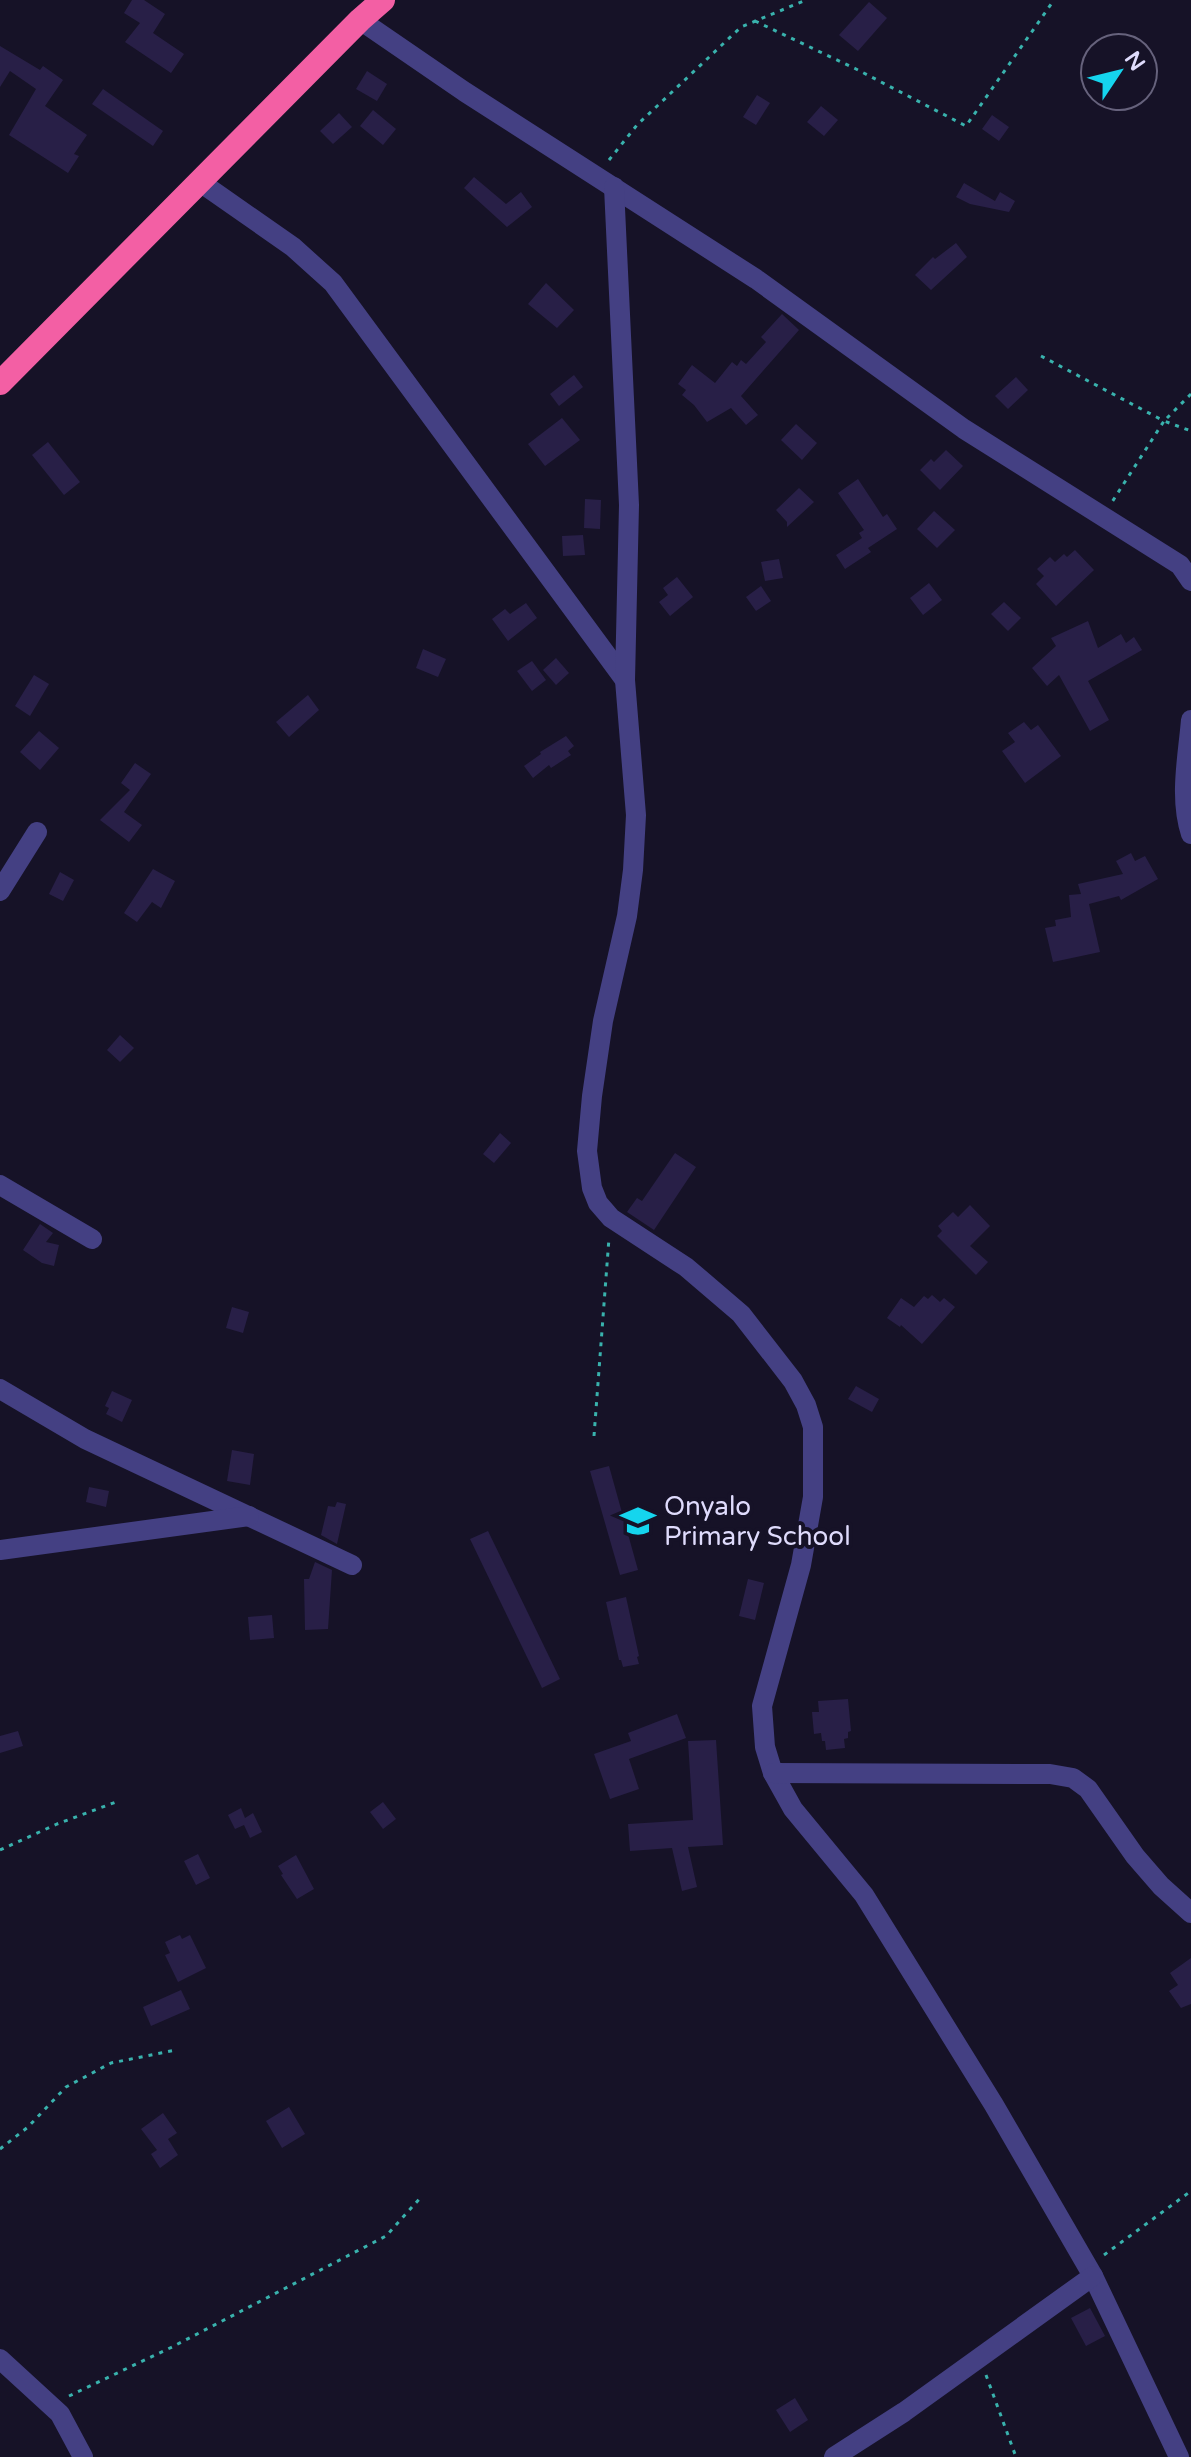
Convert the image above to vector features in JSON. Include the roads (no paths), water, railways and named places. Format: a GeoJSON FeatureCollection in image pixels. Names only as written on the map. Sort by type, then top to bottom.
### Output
{"type":"FeatureCollection","features":[{"type":"Feature","properties":{"kind":"highway"},"geometry":{"type":"LineString","coordinates":[[0,383],[383,0]]}},
{"type":"Feature","properties":{"kind":"street"},"geometry":{"type":"LineString","coordinates":[[360,20],[807,315],[964,429],[1180,565],[1191,581]]}},
{"type":"Feature","properties":{"kind":"street"},"geometry":{"type":"LineString","coordinates":[[200,182],[293,247],[333,283],[625,680]]}},
{"type":"Feature","properties":{"kind":"street"},"geometry":{"type":"LineString","coordinates":[[614,187],[629,505],[625,680],[636,785],[634,856],[627,916],[598,1051],[587,1151],[592,1188],[598,1203],[611,1218],[686,1267],[741,1314],[793,1381],[806,1405],[813,1427],[813,1497],[801,1565],[762,1706],[765,1747],[773,1773],[793,1809],[864,1895],[994,2105],[1093,2276],[1179,2457]]}},
{"type":"Feature","properties":{"kind":"street"},"geometry":{"type":"LineString","coordinates":[[1191,720],[1186,779],[1186,815],[1191,834]]}},
{"type":"Feature","properties":{"kind":"street"},"geometry":{"type":"LineString","coordinates":[[0,891],[37,832]]}},
{"type":"Feature","properties":{"kind":"street"},"geometry":{"type":"LineString","coordinates":[[0,1185],[92,1239]]}},
{"type":"Feature","properties":{"kind":"street"},"geometry":{"type":"LineString","coordinates":[[0,1389],[96,1445],[352,1565]]}},
{"type":"Feature","properties":{"kind":"street"},"geometry":{"type":"LineString","coordinates":[[0,1550],[249,1516]]}},
{"type":"Feature","properties":{"kind":"street"},"geometry":{"type":"LineString","coordinates":[[773,1773],[1050,1774],[1073,1778],[1088,1789],[1152,1876],[1191,1913]]}},
{"type":"Feature","properties":{"kind":"street"},"geometry":{"type":"LineString","coordinates":[[834,2457],[904,2412],[1093,2276]]}},
{"type":"Feature","properties":{"kind":"street"},"geometry":{"type":"LineString","coordinates":[[0,2359],[51,2405],[68,2425],[83,2457]]}},
{"type":"Feature","properties":{"kind":"place","name":"Onyalo Primary School"},"geometry":{"type":"Point","coordinates":[638,1521]}}]}
